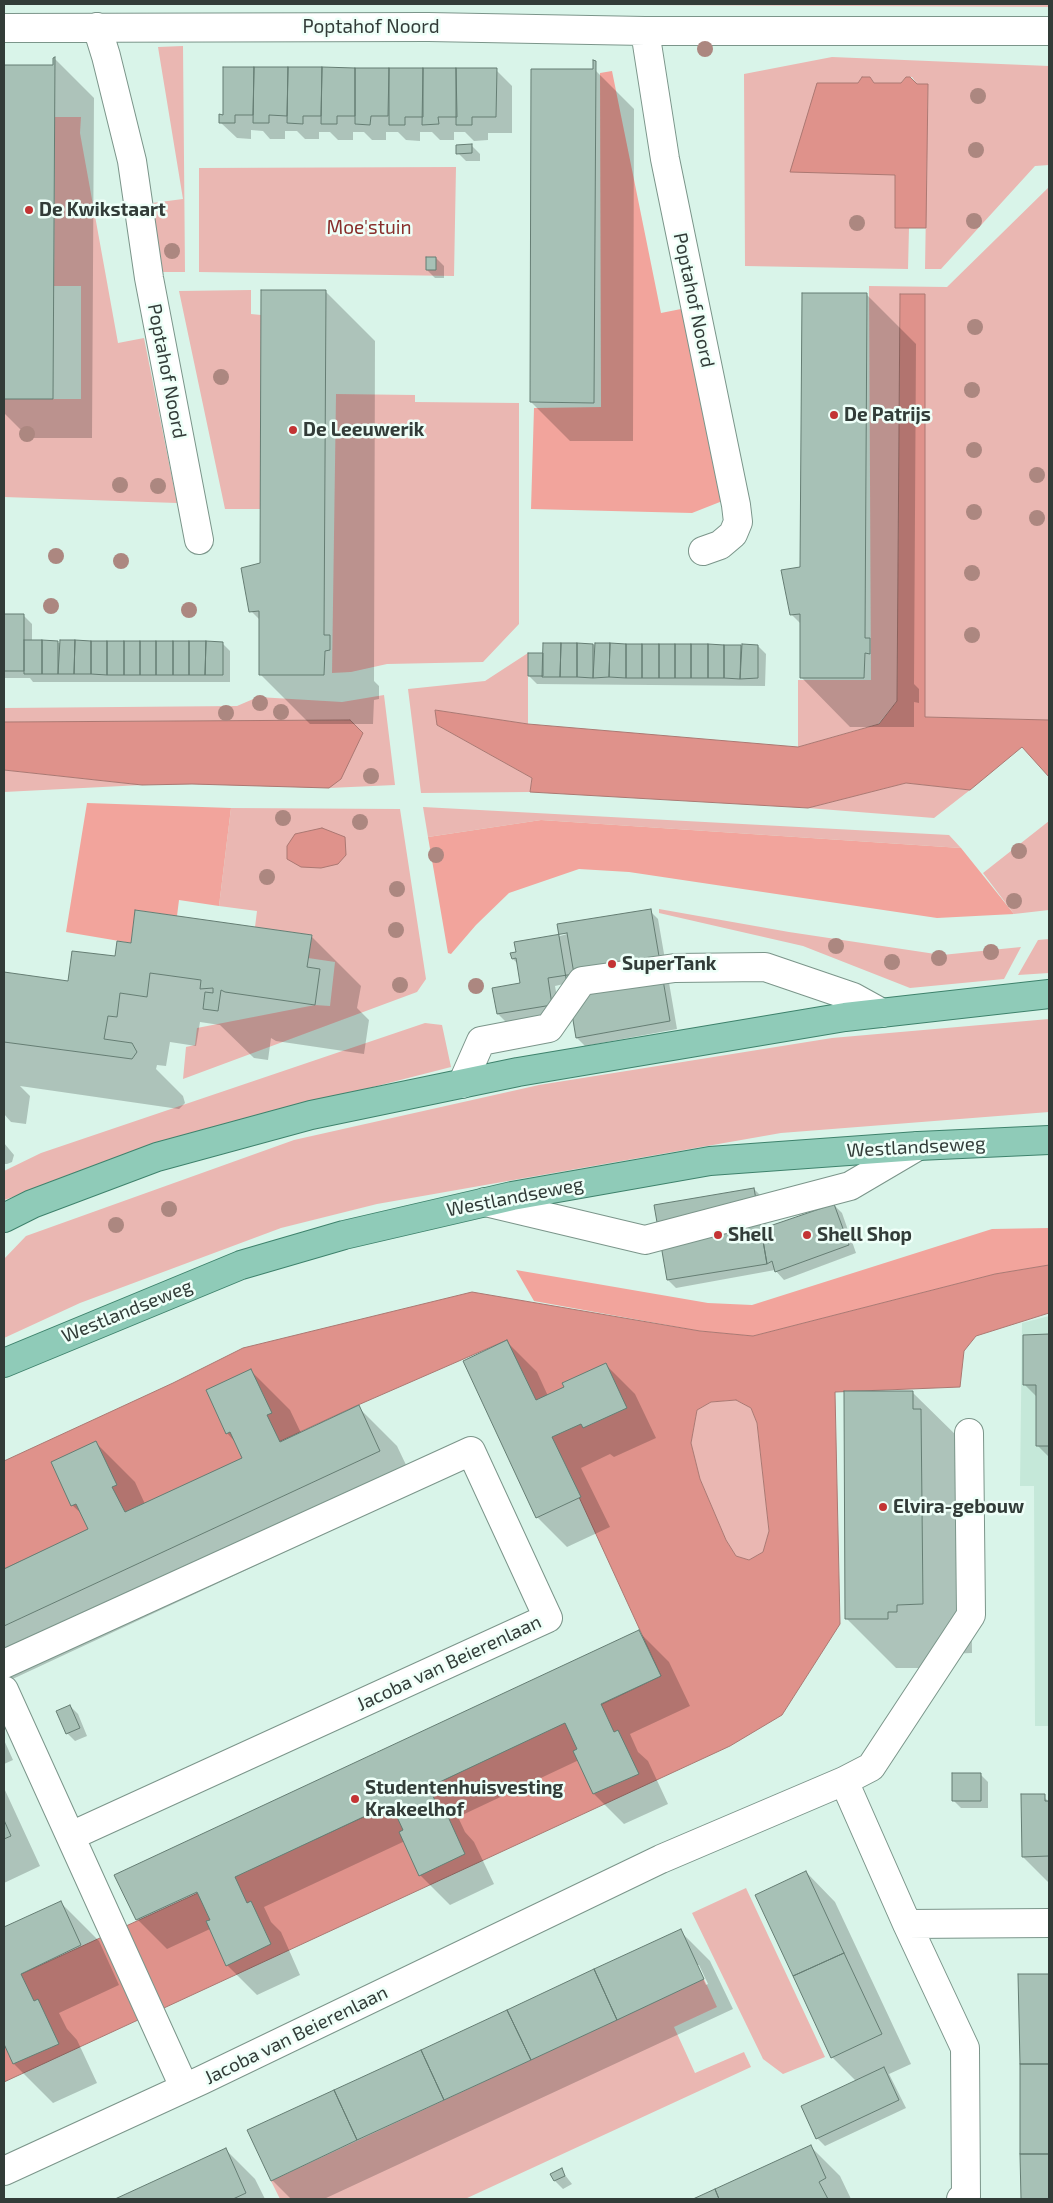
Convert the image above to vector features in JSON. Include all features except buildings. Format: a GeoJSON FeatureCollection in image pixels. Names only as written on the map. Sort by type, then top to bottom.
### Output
{"type":"FeatureCollection","features":[{"type":"Feature","properties":{"kind":"main road"},"geometry":{"type":"LineString","coordinates":[[4,1218],[32,1204],[157,1157],[311,1116],[518,1072],[845,1017],[1049,994]]}},
{"type":"Feature","properties":{"kind":"main road","name":"Westlandseweg"},"geometry":{"type":"LineString","coordinates":[[4,1363],[241,1265],[344,1235],[485,1202],[710,1161],[918,1146],[1049,1140]]}},
{"type":"Feature","properties":{"kind":"street","name":"Poptahof Noord"},"geometry":{"type":"LineString","coordinates":[[97,27],[132,161],[149,278],[199,540]]}},
{"type":"Feature","properties":{"kind":"street","name":"Poptahof Noord"},"geometry":{"type":"LineString","coordinates":[[4,28],[428,27],[645,30],[1049,31]]}},
{"type":"Feature","properties":{"kind":"street","name":"Poptahof Noord"},"geometry":{"type":"LineString","coordinates":[[645,30],[665,158],[738,522],[733,534],[720,545],[703,551]]}},
{"type":"Feature","properties":{"kind":"street"},"geometry":{"type":"LineString","coordinates":[[462,1084],[481,1041],[549,1028],[582,981],[675,968],[765,967],[853,997],[882,1013]]}},
{"type":"Feature","properties":{"kind":"street"},"geometry":{"type":"LineString","coordinates":[[485,1202],[645,1240],[850,1186],[918,1146]]}},
{"type":"Feature","properties":{"kind":"street","name":"Jacoba van Beierenlaan"},"geometry":{"type":"LineString","coordinates":[[4,2171],[661,1859],[844,1781],[871,1767],[971,1615],[969,1433]]}},
{"type":"Feature","properties":{"kind":"street","name":"Jacoba van Beierenlaan"},"geometry":{"type":"LineString","coordinates":[[4,1664],[471,1451],[548,1618],[71,1836]]}},
{"type":"Feature","properties":{"kind":"street","name":"Jacoba van Beierenlaan"},"geometry":{"type":"LineString","coordinates":[[4,1690],[184,2087]]}},
{"type":"Feature","properties":{"kind":"street"},"geometry":{"type":"LineString","coordinates":[[844,1781],[907,1924],[965,2048],[966,2197],[961,2199]]}},
{"type":"Feature","properties":{"kind":"street"},"geometry":{"type":"LineString","coordinates":[[907,1924],[1049,1923]]}},
{"type":"Feature","properties":{"kind":"shaded area"},"geometry":{"type":"Polygon","coordinates":[[[612,71],[661,313],[686,308],[725,500],[692,513],[531,509],[534,408],[601,407],[600,73],[612,71]]]}},
{"type":"Feature","properties":{"kind":"shaded area"},"geometry":{"type":"Polygon","coordinates":[[[862,77],[870,77],[874,83],[901,83],[906,77],[910,77],[917,84],[928,84],[926,228],[895,228],[895,175],[790,172],[817,83],[858,83],[862,77]]]}},
{"type":"Feature","properties":{"kind":"shaded area"},"geometry":{"type":"Polygon","coordinates":[[[900,294],[925,294],[925,717],[1049,720],[1049,777],[1022,747],[970,790],[906,783],[808,808],[530,792],[532,778],[437,725],[435,710],[528,724],[798,747],[879,724],[897,701],[900,294]]]}},
{"type":"Feature","properties":{"kind":"shaded area"},"geometry":{"type":"Polygon","coordinates":[[[350,720],[363,733],[341,779],[329,788],[192,784],[142,785],[4,770],[4,722],[350,720]]]}},
{"type":"Feature","properties":{"kind":"shaded area"},"geometry":{"type":"Polygon","coordinates":[[[87,803],[231,808],[219,906],[179,900],[177,916],[136,910],[131,943],[66,932],[87,803]]]}},
{"type":"Feature","properties":{"kind":"shaded area"},"geometry":{"type":"Polygon","coordinates":[[[541,820],[961,848],[1014,914],[937,918],[629,872],[579,869],[509,893],[476,925],[451,954],[448,953],[428,837],[541,820]]]}},
{"type":"Feature","properties":{"kind":"shaded area"},"geometry":{"type":"Polygon","coordinates":[[[322,828],[345,837],[346,855],[338,864],[321,868],[301,867],[287,859],[287,846],[295,834],[322,828]]]}},
{"type":"Feature","properties":{"kind":"shaded area"},"geometry":{"type":"Polygon","coordinates":[[[1049,1228],[1049,1265],[995,1274],[753,1336],[700,1331],[534,1301],[516,1270],[708,1303],[752,1305],[992,1229],[1049,1228]]]}},
{"type":"Feature","properties":{"kind":"shaded area"},"geometry":{"type":"Polygon","coordinates":[[[1049,1265],[1049,1313],[976,1336],[964,1351],[960,1387],[835,1392],[840,1624],[782,1715],[730,1746],[4,2082],[4,1982],[429,1787],[661,1676],[507,1340],[358,1405],[4,1569],[4,1461],[173,1383],[243,1348],[472,1292],[700,1331],[753,1336],[995,1274],[1049,1265]],[[736,1400],[711,1402],[697,1410],[691,1443],[700,1479],[726,1540],[736,1556],[749,1560],[763,1552],[769,1531],[757,1423],[751,1408],[736,1400]]]}},
{"type":"Feature","properties":{"kind":"shaded area"},"geometry":{"type":"Polygon","coordinates":[[[1049,1316],[1049,1726],[1035,1726],[1034,1486],[1020,1486],[1022,1323],[1049,1316]]]}},
{"type":"Feature","properties":{"kind":"green space"},"geometry":{"type":"Polygon","coordinates":[[[443,4],[1049,4],[1049,7],[443,4]]]}},
{"type":"Feature","properties":{"kind":"green space"},"geometry":{"type":"Polygon","coordinates":[[[183,46],[185,272],[160,272],[152,203],[183,199],[158,47],[183,46]]]}},
{"type":"Feature","properties":{"kind":"green space"},"geometry":{"type":"Polygon","coordinates":[[[832,57],[1049,66],[1049,165],[1035,166],[941,269],[925,269],[928,85],[917,84],[912,77],[906,77],[901,83],[874,83],[870,77],[862,77],[858,83],[817,83],[895,175],[895,228],[909,228],[908,269],[745,266],[744,74],[832,57]]]}},
{"type":"Feature","properties":{"kind":"green space"},"geometry":{"type":"Polygon","coordinates":[[[55,117],[81,117],[80,133],[118,343],[144,338],[177,503],[4,497],[4,399],[81,399],[81,286],[54,286],[55,117]]]}},
{"type":"Feature","properties":{"kind":"green space","name":"Moe'stuin"},"geometry":{"type":"Polygon","coordinates":[[[456,167],[454,276],[199,272],[199,168],[456,167]]]}},
{"type":"Feature","properties":{"kind":"green space"},"geometry":{"type":"Polygon","coordinates":[[[1049,187],[1049,720],[925,717],[925,295],[900,294],[897,701],[878,724],[798,747],[798,680],[871,680],[869,286],[947,287],[1049,187]]]}},
{"type":"Feature","properties":{"kind":"green space"},"geometry":{"type":"Polygon","coordinates":[[[251,290],[251,314],[261,315],[260,509],[225,509],[179,291],[251,290]]]}},
{"type":"Feature","properties":{"kind":"green space"},"geometry":{"type":"Polygon","coordinates":[[[336,394],[415,395],[415,402],[519,403],[519,624],[483,662],[387,664],[351,672],[332,673],[336,394]]]}},
{"type":"Feature","properties":{"kind":"green space"},"geometry":{"type":"Polygon","coordinates":[[[528,653],[528,724],[435,710],[437,725],[532,778],[530,792],[421,793],[408,689],[485,681],[528,653]]]}},
{"type":"Feature","properties":{"kind":"green space"},"geometry":{"type":"Polygon","coordinates":[[[384,695],[395,785],[329,788],[192,784],[350,720],[4,722],[4,708],[237,706],[258,697],[342,702],[384,695]]]}},
{"type":"Feature","properties":{"kind":"green space"},"geometry":{"type":"Polygon","coordinates":[[[4,770],[142,785],[4,792],[4,770]]]}},
{"type":"Feature","properties":{"kind":"green space"},"geometry":{"type":"Polygon","coordinates":[[[906,783],[970,790],[934,818],[808,808],[906,783]]]}},
{"type":"Feature","properties":{"kind":"green space"},"geometry":{"type":"Polygon","coordinates":[[[423,807],[949,835],[961,848],[541,820],[428,837],[423,807]]]}},
{"type":"Feature","properties":{"kind":"green space"},"geometry":{"type":"Polygon","coordinates":[[[231,808],[400,809],[426,979],[417,992],[183,1079],[186,1047],[195,1045],[197,1028],[315,1005],[330,1006],[335,962],[308,958],[312,935],[255,927],[257,911],[219,906],[231,808]]]}},
{"type":"Feature","properties":{"kind":"green space"},"geometry":{"type":"Polygon","coordinates":[[[1049,821],[1049,910],[1014,914],[983,873],[1049,821]]]}},
{"type":"Feature","properties":{"kind":"green space"},"geometry":{"type":"Polygon","coordinates":[[[659,909],[789,932],[942,955],[1021,947],[1004,979],[910,988],[803,946],[659,913],[659,909]]]}},
{"type":"Feature","properties":{"kind":"green space"},"geometry":{"type":"Polygon","coordinates":[[[1049,939],[1049,973],[1018,975],[1038,940],[1049,939]]]}},
{"type":"Feature","properties":{"kind":"green space"},"geometry":{"type":"Polygon","coordinates":[[[1049,1019],[1049,1112],[781,1133],[377,1204],[281,1228],[80,1303],[4,1338],[4,1259],[26,1236],[294,1140],[539,1085],[832,1038],[1049,1019]]]}},
{"type":"Feature","properties":{"kind":"green space"},"geometry":{"type":"Polygon","coordinates":[[[425,1023],[442,1025],[451,1067],[252,1118],[4,1200],[4,1171],[41,1153],[425,1023]]]}},
{"type":"Feature","properties":{"kind":"green space"},"geometry":{"type":"Polygon","coordinates":[[[736,1400],[751,1408],[757,1423],[769,1531],[763,1552],[749,1560],[736,1556],[726,1540],[700,1479],[691,1443],[697,1410],[711,1402],[736,1400]]]}},
{"type":"Feature","properties":{"kind":"green space"},"geometry":{"type":"Polygon","coordinates":[[[746,1888],[825,2057],[783,2074],[763,2059],[692,1913],[746,1888]]]}},
{"type":"Feature","properties":{"kind":"green space"},"geometry":{"type":"Polygon","coordinates":[[[704,1979],[717,2007],[674,2027],[695,2073],[744,2052],[751,2067],[465,2199],[280,2199],[271,2181],[704,1979]]]}},
{"type":"Feature","properties":{"kind":"place","name":"De Kwikstaart"},"geometry":{"type":"Point","coordinates":[29,210]}},
{"type":"Feature","properties":{"kind":"place","name":"De Patrijs"},"geometry":{"type":"Point","coordinates":[834,415]}},
{"type":"Feature","properties":{"kind":"place","name":"De Leeuwerik"},"geometry":{"type":"Point","coordinates":[293,430]}},
{"type":"Feature","properties":{"kind":"place","name":"SuperTank"},"geometry":{"type":"Point","coordinates":[612,964]}},
{"type":"Feature","properties":{"kind":"place","name":"Shell"},"geometry":{"type":"Point","coordinates":[718,1235]}},
{"type":"Feature","properties":{"kind":"place","name":"Shell Shop"},"geometry":{"type":"Point","coordinates":[807,1235]}},
{"type":"Feature","properties":{"kind":"place","name":"Elvira-gebouw"},"geometry":{"type":"Point","coordinates":[883,1507]}},
{"type":"Feature","properties":{"kind":"place","name":"Studentenhuisvesting Krakeelhof"},"geometry":{"type":"Point","coordinates":[355,1799]}}]}
